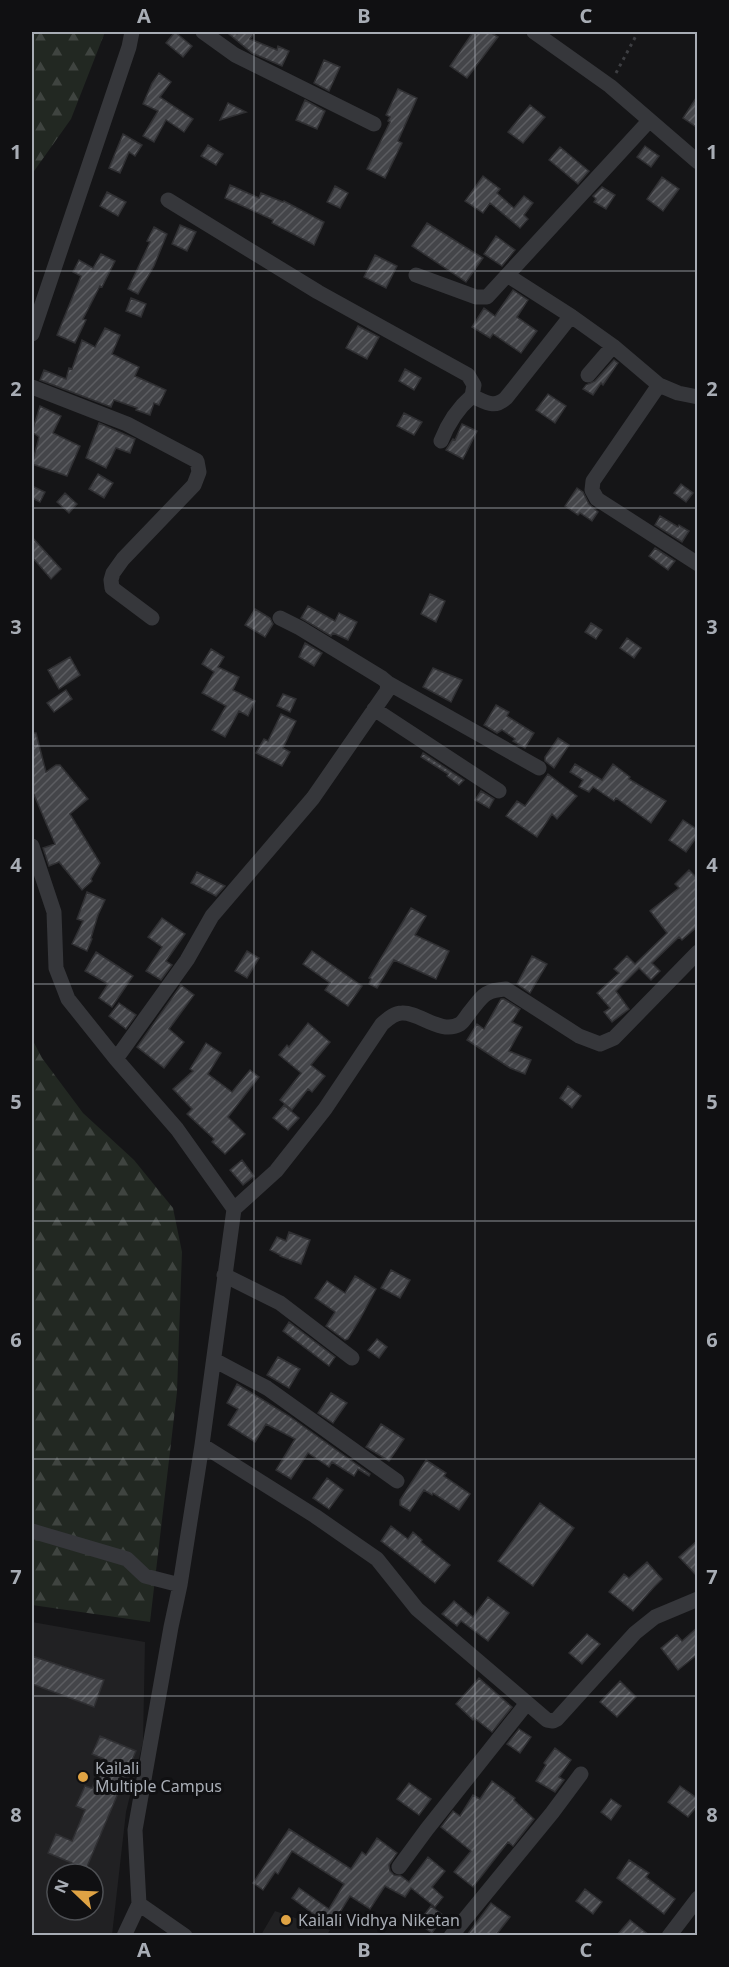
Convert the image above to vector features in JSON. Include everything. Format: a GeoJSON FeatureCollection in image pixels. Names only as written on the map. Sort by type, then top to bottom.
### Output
{"type":"FeatureCollection","features":[{"type":"Feature","properties":{"kind":"street"},"geometry":{"type":"LineString","coordinates":[[32,334],[129,47],[132,32]]}},
{"type":"Feature","properties":{"kind":"street"},"geometry":{"type":"LineString","coordinates":[[192,32],[197,35],[204,32],[235,56],[374,124]]}},
{"type":"Feature","properties":{"kind":"street"},"geometry":{"type":"LineString","coordinates":[[534,32],[610,86],[698,162]]}},
{"type":"Feature","properties":{"kind":"street"},"geometry":{"type":"LineString","coordinates":[[416,274],[476,297],[487,297],[649,121]]}},
{"type":"Feature","properties":{"kind":"street"},"geometry":{"type":"LineString","coordinates":[[168,201],[318,292],[468,375],[474,385],[472,396],[461,405],[447,424],[441,441]]}},
{"type":"Feature","properties":{"kind":"street"},"geometry":{"type":"LineString","coordinates":[[507,275],[613,346],[659,386],[698,397]]}},
{"type":"Feature","properties":{"kind":"street"},"geometry":{"type":"LineString","coordinates":[[472,396],[492,405],[500,404],[571,316]]}},
{"type":"Feature","properties":{"kind":"street"},"geometry":{"type":"LineString","coordinates":[[588,375],[613,346]]}},
{"type":"Feature","properties":{"kind":"street"},"geometry":{"type":"LineString","coordinates":[[659,386],[593,481],[592,490],[597,499],[698,564]]}},
{"type":"Feature","properties":{"kind":"street"},"geometry":{"type":"LineString","coordinates":[[32,387],[127,423],[197,461],[199,472],[194,485],[123,559],[113,573],[112,588],[152,618]]}},
{"type":"Feature","properties":{"kind":"street"},"geometry":{"type":"LineString","coordinates":[[280,618],[388,683],[538,768]]}},
{"type":"Feature","properties":{"kind":"street"},"geometry":{"type":"LineString","coordinates":[[116,1059],[187,960],[212,916],[313,798],[387,691],[388,683]]}},
{"type":"Feature","properties":{"kind":"street"},"geometry":{"type":"LineString","coordinates":[[374,709],[499,790]]}},
{"type":"Feature","properties":{"kind":"street"},"geometry":{"type":"LineString","coordinates":[[32,846],[54,912],[56,968],[68,999],[177,1129],[234,1209]]}},
{"type":"Feature","properties":{"kind":"street"},"geometry":{"type":"LineString","coordinates":[[124,1935],[139,1904],[135,1830],[180,1585],[202,1445],[234,1209],[276,1171],[325,1109],[382,1024],[391,1016],[403,1013],[434,1024],[451,1026],[460,1024],[482,997],[492,990],[506,989],[579,1036],[600,1044],[614,1038],[698,952]]}},
{"type":"Feature","properties":{"kind":"street"},"geometry":{"type":"LineString","coordinates":[[224,1275],[280,1303],[352,1358]]}},
{"type":"Feature","properties":{"kind":"street"},"geometry":{"type":"LineString","coordinates":[[214,1360],[267,1388],[397,1481]]}},
{"type":"Feature","properties":{"kind":"street"},"geometry":{"type":"LineString","coordinates":[[202,1445],[315,1515],[377,1559],[417,1609],[547,1720],[557,1719],[635,1633],[655,1617],[698,1599]]}},
{"type":"Feature","properties":{"kind":"street"},"geometry":{"type":"LineString","coordinates":[[32,1531],[127,1559],[146,1576],[180,1585]]}},
{"type":"Feature","properties":{"kind":"street"},"geometry":{"type":"LineString","coordinates":[[399,1867],[427,1828],[527,1703]]}},
{"type":"Feature","properties":{"kind":"street"},"geometry":{"type":"LineString","coordinates":[[451,1935],[552,1813],[581,1774]]}},
{"type":"Feature","properties":{"kind":"street"},"geometry":{"type":"LineString","coordinates":[[669,1935],[698,1898]]}},
{"type":"Feature","properties":{"kind":"street"},"geometry":{"type":"LineString","coordinates":[[139,1904],[185,1935]]}},
{"type":"Feature","properties":{"kind":"path"},"geometry":{"type":"LineString","coordinates":[[610,86],[638,32]]}},
{"type":"Feature","properties":{"kind":"shaded area","name":"Kailali Multiple Campus"},"geometry":{"type":"Polygon","coordinates":[[[32,1622],[145,1642],[143,1742],[126,1812],[112,1935],[32,1935],[32,1622]]]}},
{"type":"Feature","properties":{"kind":"shaded area","name":"Kailali Vidhya Niketan"},"geometry":{"type":"Polygon","coordinates":[[[275,1911],[330,1930],[327,1935],[261,1935],[275,1911]]]}},
{"type":"Feature","properties":{"kind":"green space"},"geometry":{"type":"Polygon","coordinates":[[[32,32],[105,32],[71,119],[32,174],[32,32]]]}},
{"type":"Feature","properties":{"kind":"green space"},"geometry":{"type":"Polygon","coordinates":[[[32,1039],[42,1058],[83,1113],[134,1160],[173,1208],[182,1252],[177,1392],[150,1622],[32,1605],[32,1039]]]}},
{"type":"Feature","properties":{"kind":"building"},"geometry":{"type":"Polygon","coordinates":[[[175,32],[192,46],[183,57],[166,43],[175,32]]]}},
{"type":"Feature","properties":{"kind":"building"},"geometry":{"type":"Polygon","coordinates":[[[230,32],[237,34],[255,32],[250,39],[277,50],[278,46],[289,51],[282,66],[252,53],[229,34],[230,32]]]}},
{"type":"Feature","properties":{"kind":"building"},"geometry":{"type":"Polygon","coordinates":[[[473,32],[490,32],[498,37],[467,78],[450,66],[473,32]]]}},
{"type":"Feature","properties":{"kind":"building"},"geometry":{"type":"Polygon","coordinates":[[[324,60],[340,67],[329,91],[314,83],[324,60]]]}},
{"type":"Feature","properties":{"kind":"building"},"geometry":{"type":"Polygon","coordinates":[[[159,73],[171,82],[160,97],[193,119],[184,132],[166,120],[154,142],[143,136],[158,111],[143,104],[159,73]]]}},
{"type":"Feature","properties":{"kind":"building"},"geometry":{"type":"Polygon","coordinates":[[[398,89],[417,98],[398,141],[402,143],[385,178],[367,169],[390,122],[388,121],[390,117],[386,115],[398,89]]]}},
{"type":"Feature","properties":{"kind":"building"},"geometry":{"type":"Polygon","coordinates":[[[698,95],[698,128],[683,118],[698,95]]]}},
{"type":"Feature","properties":{"kind":"building"},"geometry":{"type":"Polygon","coordinates":[[[305,100],[325,111],[317,129],[296,120],[305,100]]]}},
{"type":"Feature","properties":{"kind":"building"},"geometry":{"type":"Polygon","coordinates":[[[228,103],[246,112],[220,120],[228,103]]]}},
{"type":"Feature","properties":{"kind":"building"},"geometry":{"type":"Polygon","coordinates":[[[530,105],[545,117],[523,143],[508,132],[530,105]]]}},
{"type":"Feature","properties":{"kind":"building"},"geometry":{"type":"Polygon","coordinates":[[[123,134],[142,145],[135,156],[129,152],[120,173],[109,168],[123,134]]]}},
{"type":"Feature","properties":{"kind":"building"},"geometry":{"type":"Polygon","coordinates":[[[208,145],[223,154],[216,165],[201,156],[208,145]]]}},
{"type":"Feature","properties":{"kind":"building"},"geometry":{"type":"Polygon","coordinates":[[[645,146],[659,156],[651,167],[637,157],[645,146]]]}},
{"type":"Feature","properties":{"kind":"building"},"geometry":{"type":"Polygon","coordinates":[[[560,147],[589,171],[578,184],[549,160],[560,147]]]}},
{"type":"Feature","properties":{"kind":"building"},"geometry":{"type":"Polygon","coordinates":[[[483,176],[500,189],[497,193],[514,208],[524,196],[533,203],[524,215],[528,219],[520,228],[490,203],[483,213],[465,201],[483,176]]]}},
{"type":"Feature","properties":{"kind":"building"},"geometry":{"type":"Polygon","coordinates":[[[662,177],[679,189],[663,211],[647,199],[662,177]]]}},
{"type":"Feature","properties":{"kind":"building"},"geometry":{"type":"Polygon","coordinates":[[[230,185],[259,198],[261,193],[284,201],[324,222],[314,245],[272,223],[273,220],[225,198],[230,185]]]}},
{"type":"Feature","properties":{"kind":"building"},"geometry":{"type":"Polygon","coordinates":[[[335,186],[348,193],[340,208],[327,202],[335,186]]]}},
{"type":"Feature","properties":{"kind":"building"},"geometry":{"type":"Polygon","coordinates":[[[602,187],[615,195],[606,209],[594,202],[596,199],[593,196],[602,187]]]}},
{"type":"Feature","properties":{"kind":"building"},"geometry":{"type":"Polygon","coordinates":[[[107,192],[126,202],[118,216],[100,206],[107,192]]]}},
{"type":"Feature","properties":{"kind":"building"},"geometry":{"type":"Polygon","coordinates":[[[427,223],[483,258],[466,282],[412,246],[427,223]]]}},
{"type":"Feature","properties":{"kind":"building"},"geometry":{"type":"Polygon","coordinates":[[[180,225],[196,232],[187,251],[172,244],[180,225]]]}},
{"type":"Feature","properties":{"kind":"building"},"geometry":{"type":"Polygon","coordinates":[[[154,227],[167,234],[154,266],[138,294],[128,289],[150,242],[147,241],[154,227]]]}},
{"type":"Feature","properties":{"kind":"building"},"geometry":{"type":"Polygon","coordinates":[[[496,236],[515,250],[502,266],[484,254],[496,236]]]}},
{"type":"Feature","properties":{"kind":"building"},"geometry":{"type":"Polygon","coordinates":[[[101,254],[115,261],[83,319],[86,320],[75,343],[57,335],[81,276],[73,272],[79,260],[93,268],[101,254]]]}},
{"type":"Feature","properties":{"kind":"building"},"geometry":{"type":"Polygon","coordinates":[[[375,255],[397,266],[386,288],[364,277],[375,255]]]}},
{"type":"Feature","properties":{"kind":"building"},"geometry":{"type":"Polygon","coordinates":[[[513,290],[528,300],[517,317],[537,331],[521,353],[493,334],[490,338],[472,327],[484,308],[495,316],[513,290]]]}},
{"type":"Feature","properties":{"kind":"building"},"geometry":{"type":"Polygon","coordinates":[[[131,298],[146,304],[141,317],[126,311],[131,298]]]}},
{"type":"Feature","properties":{"kind":"building"},"geometry":{"type":"Polygon","coordinates":[[[358,326],[379,337],[367,359],[346,348],[358,326]]]}},
{"type":"Feature","properties":{"kind":"building"},"geometry":{"type":"Polygon","coordinates":[[[105,328],[120,335],[112,354],[139,367],[135,376],[166,390],[159,405],[154,403],[150,415],[114,400],[111,407],[40,380],[44,370],[66,379],[82,340],[95,347],[105,328]]]}},
{"type":"Feature","properties":{"kind":"building"},"geometry":{"type":"Polygon","coordinates":[[[614,360],[618,363],[593,395],[583,389],[595,381],[614,360]]]}},
{"type":"Feature","properties":{"kind":"building"},"geometry":{"type":"Polygon","coordinates":[[[405,369],[421,378],[414,390],[399,381],[405,369]]]}},
{"type":"Feature","properties":{"kind":"building"},"geometry":{"type":"Polygon","coordinates":[[[548,394],[566,406],[555,423],[536,410],[548,394]]]}},
{"type":"Feature","properties":{"kind":"building"},"geometry":{"type":"Polygon","coordinates":[[[40,406],[61,416],[53,433],[80,446],[67,476],[32,464],[39,437],[32,432],[40,406]]]}},
{"type":"Feature","properties":{"kind":"building"},"geometry":{"type":"Polygon","coordinates":[[[404,413],[422,422],[414,435],[397,426],[404,413]]]}},
{"type":"Feature","properties":{"kind":"building"},"geometry":{"type":"Polygon","coordinates":[[[99,423],[135,439],[130,453],[116,448],[106,468],[86,458],[99,423]]]}},
{"type":"Feature","properties":{"kind":"building"},"geometry":{"type":"Polygon","coordinates":[[[462,424],[477,431],[463,459],[446,450],[453,439],[455,440],[462,424]]]}},
{"type":"Feature","properties":{"kind":"building"},"geometry":{"type":"Polygon","coordinates":[[[98,474],[113,483],[104,498],[89,489],[98,474]]]}},
{"type":"Feature","properties":{"kind":"building"},"geometry":{"type":"Polygon","coordinates":[[[681,484],[693,493],[686,502],[674,493],[681,484]]]}},
{"type":"Feature","properties":{"kind":"building"},"geometry":{"type":"Polygon","coordinates":[[[32,486],[45,492],[40,502],[32,498],[32,486]]]}},
{"type":"Feature","properties":{"kind":"building"},"geometry":{"type":"Polygon","coordinates":[[[577,488],[583,492],[589,504],[598,512],[592,521],[565,506],[577,488]]]}},
{"type":"Feature","properties":{"kind":"building"},"geometry":{"type":"Polygon","coordinates":[[[65,493],[77,504],[69,513],[57,502],[65,493]]]}},
{"type":"Feature","properties":{"kind":"building"},"geometry":{"type":"Polygon","coordinates":[[[660,516],[689,531],[682,542],[655,525],[660,516]]]}},
{"type":"Feature","properties":{"kind":"building"},"geometry":{"type":"Polygon","coordinates":[[[32,537],[61,569],[51,579],[32,557],[32,537]]]}},
{"type":"Feature","properties":{"kind":"building"},"geometry":{"type":"Polygon","coordinates":[[[655,548],[675,561],[668,570],[649,556],[655,548]]]}},
{"type":"Feature","properties":{"kind":"building"},"geometry":{"type":"Polygon","coordinates":[[[430,594],[445,601],[436,622],[421,614],[430,594]]]}},
{"type":"Feature","properties":{"kind":"building"},"geometry":{"type":"Polygon","coordinates":[[[308,606],[335,621],[339,613],[357,622],[348,640],[333,633],[331,636],[301,618],[308,606]]]}},
{"type":"Feature","properties":{"kind":"building"},"geometry":{"type":"Polygon","coordinates":[[[255,609],[270,618],[273,624],[265,637],[245,625],[255,609]]]}},
{"type":"Feature","properties":{"kind":"building"},"geometry":{"type":"Polygon","coordinates":[[[591,623],[602,630],[596,639],[585,632],[591,623]]]}},
{"type":"Feature","properties":{"kind":"building"},"geometry":{"type":"Polygon","coordinates":[[[627,638],[641,648],[634,658],[620,648],[627,638]]]}},
{"type":"Feature","properties":{"kind":"building"},"geometry":{"type":"Polygon","coordinates":[[[305,643],[322,653],[314,666],[299,657],[305,643]]]}},
{"type":"Feature","properties":{"kind":"building"},"geometry":{"type":"Polygon","coordinates":[[[211,649],[224,657],[218,667],[239,677],[233,690],[255,701],[248,716],[239,711],[225,737],[212,730],[226,706],[202,693],[214,672],[202,664],[211,649]]]}},
{"type":"Feature","properties":{"kind":"building"},"geometry":{"type":"Polygon","coordinates":[[[70,657],[80,675],[59,689],[48,670],[70,657]]]}},
{"type":"Feature","properties":{"kind":"building"},"geometry":{"type":"Polygon","coordinates":[[[433,668],[462,680],[451,702],[423,687],[433,668]]]}},
{"type":"Feature","properties":{"kind":"building"},"geometry":{"type":"Polygon","coordinates":[[[66,690],[72,699],[54,712],[47,703],[66,690]]]}},
{"type":"Feature","properties":{"kind":"building"},"geometry":{"type":"Polygon","coordinates":[[[283,694],[296,699],[290,712],[277,706],[283,694]]]}},
{"type":"Feature","properties":{"kind":"building"},"geometry":{"type":"Polygon","coordinates":[[[496,705],[509,712],[507,716],[534,733],[525,748],[513,741],[515,739],[502,730],[497,733],[484,725],[496,705]]]}},
{"type":"Feature","properties":{"kind":"building"},"geometry":{"type":"Polygon","coordinates":[[[281,714],[296,721],[283,748],[290,752],[282,766],[256,753],[264,739],[268,741],[281,714]]]}},
{"type":"Feature","properties":{"kind":"building"},"geometry":{"type":"Polygon","coordinates":[[[32,733],[36,733],[46,772],[60,765],[88,799],[70,814],[100,863],[92,881],[82,890],[59,862],[49,866],[43,848],[55,844],[32,790],[32,733]]]}},
{"type":"Feature","properties":{"kind":"building"},"geometry":{"type":"Polygon","coordinates":[[[558,738],[569,745],[554,768],[545,761],[545,757],[558,738]]]}},
{"type":"Feature","properties":{"kind":"building"},"geometry":{"type":"Polygon","coordinates":[[[423,753],[464,780],[459,785],[447,776],[448,774],[421,757],[423,753]]]}},
{"type":"Feature","properties":{"kind":"building"},"geometry":{"type":"Polygon","coordinates":[[[575,764],[602,780],[613,764],[630,777],[629,779],[666,801],[651,823],[616,798],[614,801],[593,787],[589,792],[579,787],[583,780],[570,772],[575,764]]]}},
{"type":"Feature","properties":{"kind":"building"},"geometry":{"type":"Polygon","coordinates":[[[548,774],[577,796],[557,819],[552,814],[537,837],[506,816],[517,801],[525,806],[548,774]]]}},
{"type":"Feature","properties":{"kind":"building"},"geometry":{"type":"Polygon","coordinates":[[[481,791],[494,799],[489,808],[475,800],[481,791]]]}},
{"type":"Feature","properties":{"kind":"building"},"geometry":{"type":"Polygon","coordinates":[[[683,820],[698,830],[698,835],[686,852],[669,840],[683,820]]]}},
{"type":"Feature","properties":{"kind":"building"},"geometry":{"type":"Polygon","coordinates":[[[689,870],[698,879],[698,926],[682,940],[679,937],[652,963],[660,971],[651,980],[639,968],[616,991],[629,1009],[612,1022],[604,1012],[610,1008],[597,993],[619,973],[614,969],[627,956],[635,964],[667,933],[650,911],[679,888],[675,884],[689,870]]]}},
{"type":"Feature","properties":{"kind":"building"},"geometry":{"type":"Polygon","coordinates":[[[197,872],[225,886],[216,896],[191,883],[197,872]]]}},
{"type":"Feature","properties":{"kind":"building"},"geometry":{"type":"Polygon","coordinates":[[[87,892],[105,900],[87,951],[72,944],[83,921],[77,919],[87,892]]]}},
{"type":"Feature","properties":{"kind":"building"},"geometry":{"type":"Polygon","coordinates":[[[411,908],[426,916],[415,935],[449,951],[436,979],[394,960],[377,988],[369,984],[371,979],[369,978],[411,908]]]}},
{"type":"Feature","properties":{"kind":"building"},"geometry":{"type":"Polygon","coordinates":[[[162,918],[185,934],[166,961],[172,965],[161,980],[146,971],[162,947],[148,937],[162,918]]]}},
{"type":"Feature","properties":{"kind":"building"},"geometry":{"type":"Polygon","coordinates":[[[247,951],[259,958],[247,978],[235,971],[247,951]]]}},
{"type":"Feature","properties":{"kind":"building"},"geometry":{"type":"Polygon","coordinates":[[[312,951],[362,986],[348,1006],[325,990],[330,983],[303,964],[312,951]]]}},
{"type":"Feature","properties":{"kind":"building"},"geometry":{"type":"Polygon","coordinates":[[[96,952],[133,976],[112,1007],[99,998],[108,984],[85,971],[96,952]]]}},
{"type":"Feature","properties":{"kind":"building"},"geometry":{"type":"Polygon","coordinates":[[[532,956],[547,964],[530,993],[517,984],[532,956]]]}},
{"type":"Feature","properties":{"kind":"building"},"geometry":{"type":"Polygon","coordinates":[[[181,985],[194,995],[169,1029],[184,1042],[164,1068],[137,1047],[181,985]]]}},
{"type":"Feature","properties":{"kind":"building"},"geometry":{"type":"Polygon","coordinates":[[[501,999],[520,1009],[512,1022],[522,1027],[509,1051],[531,1060],[525,1074],[510,1068],[467,1040],[477,1024],[484,1029],[501,999]]]}},
{"type":"Feature","properties":{"kind":"building"},"geometry":{"type":"Polygon","coordinates":[[[119,1003],[136,1015],[126,1029],[109,1016],[119,1003]]]}},
{"type":"Feature","properties":{"kind":"building"},"geometry":{"type":"Polygon","coordinates":[[[308,1023],[330,1042],[311,1065],[325,1076],[312,1092],[308,1089],[292,1110],[280,1100],[301,1073],[279,1055],[287,1045],[289,1047],[308,1023]]]}},
{"type":"Feature","properties":{"kind":"building"},"geometry":{"type":"Polygon","coordinates":[[[206,1043],[221,1053],[208,1074],[232,1092],[250,1070],[259,1077],[228,1117],[245,1134],[225,1154],[212,1142],[214,1139],[187,1114],[192,1109],[173,1089],[193,1071],[190,1069],[206,1043]]]}},
{"type":"Feature","properties":{"kind":"building"},"geometry":{"type":"Polygon","coordinates":[[[568,1086],[581,1096],[572,1108],[560,1098],[568,1086]]]}},
{"type":"Feature","properties":{"kind":"building"},"geometry":{"type":"Polygon","coordinates":[[[284,1105],[299,1118],[288,1130],[273,1118],[284,1105]]]}},
{"type":"Feature","properties":{"kind":"building"},"geometry":{"type":"Polygon","coordinates":[[[242,1160],[254,1176],[243,1185],[230,1170],[242,1160]]]}},
{"type":"Feature","properties":{"kind":"building"},"geometry":{"type":"Polygon","coordinates":[[[289,1232],[310,1240],[301,1264],[270,1250],[277,1237],[286,1241],[289,1232]]]}},
{"type":"Feature","properties":{"kind":"building"},"geometry":{"type":"Polygon","coordinates":[[[391,1270],[410,1280],[400,1298],[381,1288],[391,1270]]]}},
{"type":"Feature","properties":{"kind":"building"},"geometry":{"type":"Polygon","coordinates":[[[355,1276],[376,1289],[359,1321],[348,1339],[345,1340],[326,1326],[335,1312],[315,1298],[327,1281],[345,1293],[355,1276]]]}},
{"type":"Feature","properties":{"kind":"building"},"geometry":{"type":"Polygon","coordinates":[[[289,1322],[335,1357],[329,1366],[283,1331],[289,1322]]]}},
{"type":"Feature","properties":{"kind":"building"},"geometry":{"type":"Polygon","coordinates":[[[377,1339],[387,1347],[379,1358],[368,1350],[377,1339]]]}},
{"type":"Feature","properties":{"kind":"building"},"geometry":{"type":"Polygon","coordinates":[[[278,1357],[300,1369],[289,1388],[267,1375],[278,1357]]]}},
{"type":"Feature","properties":{"kind":"building"},"geometry":{"type":"Polygon","coordinates":[[[237,1384],[289,1416],[370,1474],[369,1476],[358,1469],[354,1476],[332,1462],[329,1467],[308,1453],[291,1479],[276,1470],[295,1439],[266,1424],[255,1442],[228,1425],[238,1409],[227,1403],[237,1384]]]}},
{"type":"Feature","properties":{"kind":"building"},"geometry":{"type":"Polygon","coordinates":[[[331,1393],[347,1403],[333,1423],[318,1413],[331,1393]]]}},
{"type":"Feature","properties":{"kind":"building"},"geometry":{"type":"Polygon","coordinates":[[[381,1424],[404,1439],[389,1461],[366,1447],[381,1424]]]}},
{"type":"Feature","properties":{"kind":"building"},"geometry":{"type":"Polygon","coordinates":[[[426,1460],[446,1473],[444,1476],[470,1494],[459,1510],[433,1493],[432,1495],[424,1490],[410,1511],[400,1505],[400,1500],[426,1460]]]}},
{"type":"Feature","properties":{"kind":"building"},"geometry":{"type":"Polygon","coordinates":[[[327,1478],[343,1490],[329,1509],[313,1498],[327,1478]]]}},
{"type":"Feature","properties":{"kind":"building"},"geometry":{"type":"Polygon","coordinates":[[[540,1503],[574,1528],[533,1586],[498,1561],[540,1503]]]}},
{"type":"Feature","properties":{"kind":"building"},"geometry":{"type":"Polygon","coordinates":[[[391,1526],[408,1539],[413,1532],[422,1540],[421,1542],[450,1565],[435,1583],[381,1541],[391,1526]]]}},
{"type":"Feature","properties":{"kind":"building"},"geometry":{"type":"Polygon","coordinates":[[[698,1540],[698,1577],[679,1557],[698,1540]]]}},
{"type":"Feature","properties":{"kind":"building"},"geometry":{"type":"Polygon","coordinates":[[[647,1562],[662,1579],[633,1611],[609,1592],[624,1574],[629,1578],[647,1562]]]}},
{"type":"Feature","properties":{"kind":"building"},"geometry":{"type":"Polygon","coordinates":[[[488,1597],[509,1613],[488,1641],[461,1621],[457,1626],[442,1614],[454,1601],[473,1617],[488,1597]]]}},
{"type":"Feature","properties":{"kind":"building"},"geometry":{"type":"Polygon","coordinates":[[[698,1627],[698,1654],[678,1670],[661,1648],[677,1635],[682,1641],[698,1627]]]}},
{"type":"Feature","properties":{"kind":"building"},"geometry":{"type":"Polygon","coordinates":[[[587,1634],[600,1644],[582,1664],[569,1653],[587,1634]]]}},
{"type":"Feature","properties":{"kind":"building"},"geometry":{"type":"Polygon","coordinates":[[[32,1656],[104,1680],[94,1707],[32,1684],[32,1656]]]}},
{"type":"Feature","properties":{"kind":"building"},"geometry":{"type":"Polygon","coordinates":[[[479,1678],[512,1707],[492,1732],[474,1718],[473,1720],[456,1704],[479,1678]]]}},
{"type":"Feature","properties":{"kind":"building"},"geometry":{"type":"Polygon","coordinates":[[[620,1681],[636,1697],[617,1717],[600,1702],[620,1681]]]}},
{"type":"Feature","properties":{"kind":"building"},"geometry":{"type":"Polygon","coordinates":[[[519,1729],[531,1737],[520,1753],[507,1744],[519,1729]]]}},
{"type":"Feature","properties":{"kind":"building"},"geometry":{"type":"Polygon","coordinates":[[[100,1736],[136,1751],[89,1862],[69,1862],[48,1853],[56,1834],[72,1841],[85,1810],[76,1806],[85,1786],[92,1788],[104,1759],[92,1754],[100,1736]]]}},
{"type":"Feature","properties":{"kind":"building"},"geometry":{"type":"Polygon","coordinates":[[[555,1748],[571,1760],[559,1777],[564,1780],[555,1792],[536,1781],[546,1765],[544,1763],[555,1748]]]}},
{"type":"Feature","properties":{"kind":"building"},"geometry":{"type":"Polygon","coordinates":[[[492,1781],[515,1798],[514,1800],[534,1819],[513,1846],[508,1842],[473,1887],[454,1872],[471,1851],[441,1827],[453,1811],[460,1816],[473,1795],[480,1799],[492,1781]]]}},
{"type":"Feature","properties":{"kind":"building"},"geometry":{"type":"Polygon","coordinates":[[[409,1783],[431,1799],[419,1815],[397,1799],[409,1783]]]}},
{"type":"Feature","properties":{"kind":"building"},"geometry":{"type":"Polygon","coordinates":[[[680,1786],[698,1799],[698,1805],[688,1817],[668,1802],[680,1786]]]}},
{"type":"Feature","properties":{"kind":"building"},"geometry":{"type":"Polygon","coordinates":[[[611,1799],[621,1806],[611,1820],[601,1812],[611,1799]]]}},
{"type":"Feature","properties":{"kind":"building"},"geometry":{"type":"Polygon","coordinates":[[[289,1829],[351,1869],[362,1852],[366,1855],[377,1838],[397,1853],[389,1865],[390,1871],[409,1882],[428,1857],[445,1871],[432,1887],[443,1897],[435,1907],[411,1888],[405,1897],[385,1886],[370,1909],[350,1896],[331,1927],[292,1898],[299,1888],[329,1909],[344,1884],[292,1851],[278,1874],[275,1872],[263,1890],[253,1883],[289,1829]]]}},
{"type":"Feature","properties":{"kind":"building"},"geometry":{"type":"Polygon","coordinates":[[[629,1860],[649,1873],[646,1877],[675,1899],[664,1914],[617,1878],[629,1860]]]}},
{"type":"Feature","properties":{"kind":"building"},"geometry":{"type":"Polygon","coordinates":[[[585,1889],[602,1902],[593,1914],[576,1901],[585,1889]]]}},
{"type":"Feature","properties":{"kind":"building"},"geometry":{"type":"Polygon","coordinates":[[[491,1903],[510,1917],[496,1935],[467,1935],[491,1903]]]}},
{"type":"Feature","properties":{"kind":"building"},"geometry":{"type":"Polygon","coordinates":[[[431,1906],[444,1916],[432,1933],[418,1923],[431,1906]]]}},
{"type":"Feature","properties":{"kind":"building"},"geometry":{"type":"Polygon","coordinates":[[[630,1920],[649,1935],[617,1935],[630,1920]]]}},
{"type":"Feature","properties":{"kind":"place","name":"Kailali Multiple Campus"},"geometry":{"type":"Point","coordinates":[83,1777]}},
{"type":"Feature","properties":{"kind":"place","name":"Kailali Vidhya Niketan"},"geometry":{"type":"Point","coordinates":[286,1920]}}]}
